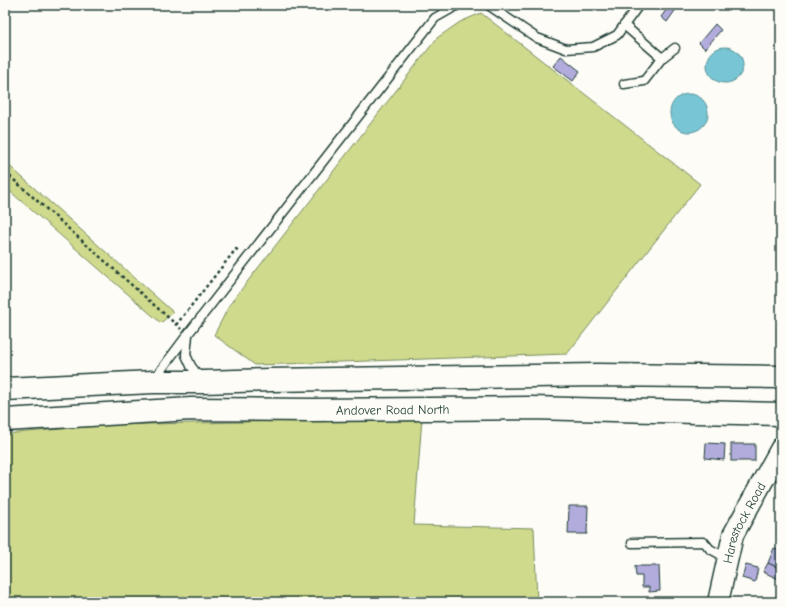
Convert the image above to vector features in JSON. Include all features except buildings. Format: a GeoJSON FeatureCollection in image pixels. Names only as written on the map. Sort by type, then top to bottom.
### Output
{"type":"FeatureCollection","features":[{"type":"Feature","properties":{"kind":"main road"},"geometry":{"type":"LineString","coordinates":[[5,388],[153,382],[286,379],[597,376],[781,377]]}},
{"type":"Feature","properties":{"kind":"main road","name":"Andover Road North"},"geometry":{"type":"LineString","coordinates":[[5,420],[191,409],[313,410],[531,408],[781,414]]}},
{"type":"Feature","properties":{"kind":"street","name":"Harestock Road"},"geometry":{"type":"LineString","coordinates":[[718,602],[733,535],[781,448]]}},
{"type":"Feature","properties":{"kind":"lane"},"geometry":{"type":"LineString","coordinates":[[153,382],[188,334],[435,18],[458,5]]}},
{"type":"Feature","properties":{"kind":"lane"},"geometry":{"type":"LineString","coordinates":[[488,5],[537,38],[566,49],[593,46],[616,35],[640,5]]}},
{"type":"Feature","properties":{"kind":"lane"},"geometry":{"type":"LineString","coordinates":[[624,25],[662,58]]}},
{"type":"Feature","properties":{"kind":"lane"},"geometry":{"type":"LineString","coordinates":[[624,84],[644,81],[662,58],[675,48]]}},
{"type":"Feature","properties":{"kind":"lane"},"geometry":{"type":"LineString","coordinates":[[188,334],[186,355],[191,366],[203,382]]}},
{"type":"Feature","properties":{"kind":"lane"},"geometry":{"type":"LineString","coordinates":[[632,543],[703,542],[714,551],[727,558]]}},
{"type":"Feature","properties":{"kind":"path"},"geometry":{"type":"LineString","coordinates":[[5,172],[176,325],[236,249],[248,258]]}},
{"type":"Feature","properties":{"kind":"shaded area"},"geometry":{"type":"Polygon","coordinates":[[[711,598],[711,602],[538,602],[537,600],[711,598]]]}},
{"type":"Feature","properties":{"kind":"green space"},"geometry":{"type":"Polygon","coordinates":[[[481,13],[700,184],[567,354],[255,365],[214,335],[230,304],[437,38],[460,22],[481,13]]]}},
{"type":"Feature","properties":{"kind":"green space"},"geometry":{"type":"Polygon","coordinates":[[[5,162],[173,312],[161,323],[5,187],[5,162]]]}},
{"type":"Feature","properties":{"kind":"green space"},"geometry":{"type":"Polygon","coordinates":[[[422,418],[414,525],[534,528],[537,602],[5,602],[5,434],[105,425],[422,418]]]}},
{"type":"Feature","properties":{"kind":"water"},"geometry":{"type":"Polygon","coordinates":[[[725,47],[735,50],[740,55],[743,65],[740,75],[735,80],[725,83],[715,80],[710,75],[707,65],[710,55],[715,50],[725,47]]]}},
{"type":"Feature","properties":{"kind":"water"},"geometry":{"type":"Polygon","coordinates":[[[685,94],[693,94],[703,99],[707,106],[707,120],[703,127],[693,132],[685,132],[675,127],[673,124],[670,117],[670,109],[675,99],[678,97],[685,94]]]}}]}
